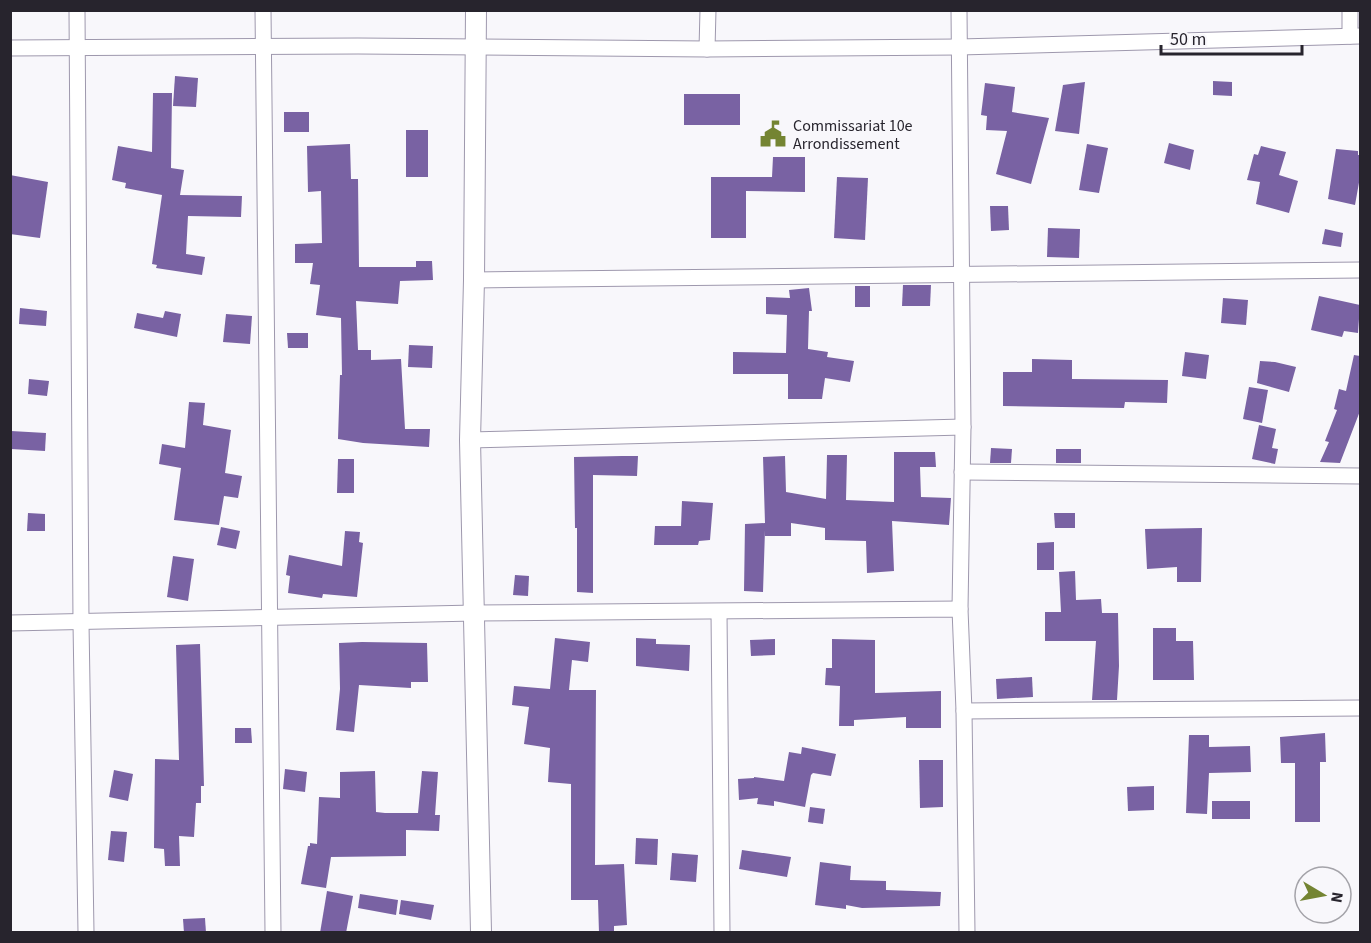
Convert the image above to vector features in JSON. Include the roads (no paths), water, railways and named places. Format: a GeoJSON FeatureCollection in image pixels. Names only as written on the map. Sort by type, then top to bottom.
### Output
{"type":"FeatureCollection","features":[{"type":"Feature","properties":{"kind":"street"},"geometry":{"type":"LineString","coordinates":[[77,10],[81,623],[86,933]]}},
{"type":"Feature","properties":{"kind":"street"},"geometry":{"type":"LineString","coordinates":[[263,10],[273,933]]}},
{"type":"Feature","properties":{"kind":"street"},"geometry":{"type":"LineString","coordinates":[[476,10],[470,440],[481,933]]}},
{"type":"Feature","properties":{"kind":"street"},"geometry":{"type":"LineString","coordinates":[[708,10],[708,49]]}},
{"type":"Feature","properties":{"kind":"street"},"geometry":{"type":"LineString","coordinates":[[959,10],[963,427],[960,609],[967,933]]}},
{"type":"Feature","properties":{"kind":"street"},"geometry":{"type":"LineString","coordinates":[[10,48],[77,46],[476,46],[708,49],[959,47],[1355,36],[1350,10]]}},
{"type":"Feature","properties":{"kind":"street"},"geometry":{"type":"LineString","coordinates":[[474,280],[1360,270]]}},
{"type":"Feature","properties":{"kind":"street"},"geometry":{"type":"LineString","coordinates":[[470,440],[963,427]]}},
{"type":"Feature","properties":{"kind":"street"},"geometry":{"type":"LineString","coordinates":[[962,472],[1360,476]]}},
{"type":"Feature","properties":{"kind":"street"},"geometry":{"type":"LineString","coordinates":[[10,623],[475,613],[960,609]]}},
{"type":"Feature","properties":{"kind":"street"},"geometry":{"type":"LineString","coordinates":[[719,612],[722,933]]}},
{"type":"Feature","properties":{"kind":"street"},"geometry":{"type":"LineString","coordinates":[[964,711],[1360,708]]}},
{"type":"Feature","properties":{"kind":"place","name":"Commissariat 10e Arrondissement"},"geometry":{"type":"Point","coordinates":[773,134]}}]}
